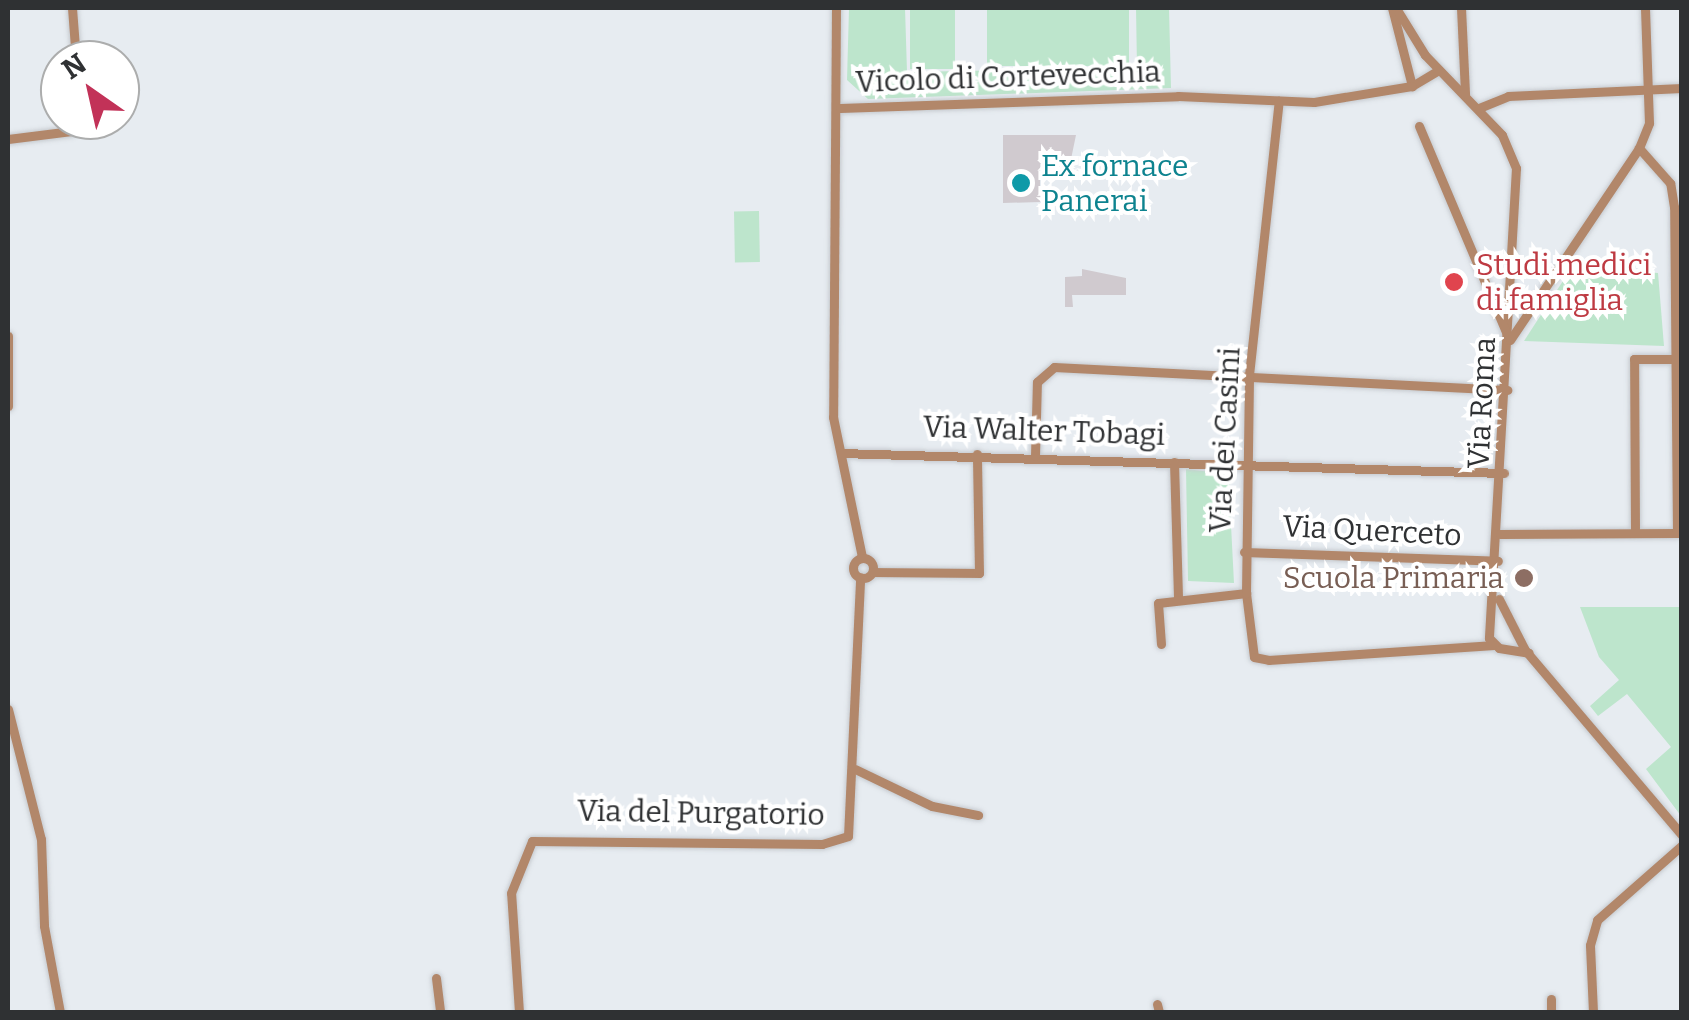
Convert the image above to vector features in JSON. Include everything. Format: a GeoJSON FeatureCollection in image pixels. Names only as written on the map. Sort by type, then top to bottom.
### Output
{"type":"FeatureCollection","features":[{"type":"Feature","properties":{"kind":"street"},"geometry":{"type":"LineString","coordinates":[[72,8],[74,40]]}},
{"type":"Feature","properties":{"kind":"street"},"geometry":{"type":"LineString","coordinates":[[836,8],[840,108],[832,334],[840,454],[862,558],[872,572]]}},
{"type":"Feature","properties":{"kind":"street","name":"Via Roma"},"geometry":{"type":"LineString","coordinates":[[1394,8],[1439,70],[1479,108],[1516,168],[1493,645]]}},
{"type":"Feature","properties":{"kind":"street","name":"Via Roma"},"geometry":{"type":"LineString","coordinates":[[1394,8],[1412,86]]}},
{"type":"Feature","properties":{"kind":"street"},"geometry":{"type":"LineString","coordinates":[[1462,8],[1465,94]]}},
{"type":"Feature","properties":{"kind":"street"},"geometry":{"type":"LineString","coordinates":[[1510,340],[1639,148],[1650,89],[1645,8]]}},
{"type":"Feature","properties":{"kind":"street"},"geometry":{"type":"LineString","coordinates":[[1280,101],[1412,86],[1439,70]]}},
{"type":"Feature","properties":{"kind":"street"},"geometry":{"type":"LineString","coordinates":[[1479,108],[1508,96],[1682,88]]}},
{"type":"Feature","properties":{"kind":"street","name":"Vicolo di Cortevecchia"},"geometry":{"type":"LineString","coordinates":[[840,108],[1178,96],[1280,101]]}},
{"type":"Feature","properties":{"kind":"street","name":"Via dei Casini"},"geometry":{"type":"LineString","coordinates":[[1280,101],[1249,375],[1244,552],[1254,657],[1269,660],[1493,645]]}},
{"type":"Feature","properties":{"kind":"street"},"geometry":{"type":"LineString","coordinates":[[1420,126],[1510,340]]}},
{"type":"Feature","properties":{"kind":"street"},"geometry":{"type":"LineString","coordinates":[[8,139],[40,134]]}},
{"type":"Feature","properties":{"kind":"street"},"geometry":{"type":"LineString","coordinates":[[1500,534],[1677,533],[1679,358],[1670,182],[1639,148]]}},
{"type":"Feature","properties":{"kind":"street"},"geometry":{"type":"LineString","coordinates":[[8,336],[8,406]]}},
{"type":"Feature","properties":{"kind":"street"},"geometry":{"type":"LineString","coordinates":[[1636,532],[1634,359],[1679,358]]}},
{"type":"Feature","properties":{"kind":"street"},"geometry":{"type":"LineString","coordinates":[[1035,456],[1037,382],[1045,370],[1249,375],[1507,390]]}},
{"type":"Feature","properties":{"kind":"street","name":"Via Walter Tobagi"},"geometry":{"type":"LineString","coordinates":[[840,454],[977,454],[1504,472]]}},
{"type":"Feature","properties":{"kind":"street"},"geometry":{"type":"LineString","coordinates":[[860,577],[872,572],[979,573],[977,454]]}},
{"type":"Feature","properties":{"kind":"street"},"geometry":{"type":"LineString","coordinates":[[1174,462],[1178,598]]}},
{"type":"Feature","properties":{"kind":"street","name":"Via Querceto"},"geometry":{"type":"LineString","coordinates":[[1244,552],[1498,561]]}},
{"type":"Feature","properties":{"kind":"street","name":"Via del Purgatorio"},"geometry":{"type":"LineString","coordinates":[[519,1012],[511,893],[524,846],[557,837],[836,841],[852,825],[860,577],[854,564],[862,558]]}},
{"type":"Feature","properties":{"kind":"street","name":"Via Roma"},"geometry":{"type":"LineString","coordinates":[[1497,586],[1506,623],[1529,654],[1682,832]]}},
{"type":"Feature","properties":{"kind":"street"},"geometry":{"type":"LineString","coordinates":[[1161,644],[1158,603],[1246,592]]}},
{"type":"Feature","properties":{"kind":"street"},"geometry":{"type":"LineString","coordinates":[[1492,627],[1506,623]]}},
{"type":"Feature","properties":{"kind":"street"},"geometry":{"type":"LineString","coordinates":[[1508,648],[1516,634]]}},
{"type":"Feature","properties":{"kind":"street"},"geometry":{"type":"LineString","coordinates":[[1493,645],[1529,654]]}},
{"type":"Feature","properties":{"kind":"street"},"geometry":{"type":"LineString","coordinates":[[8,708],[41,839],[44,926],[60,1012]]}},
{"type":"Feature","properties":{"kind":"street"},"geometry":{"type":"LineString","coordinates":[[854,769],[932,806],[978,815]]}},
{"type":"Feature","properties":{"kind":"street"},"geometry":{"type":"LineString","coordinates":[[1594,1012],[1590,945],[1597,920],[1682,845]]}},
{"type":"Feature","properties":{"kind":"street"},"geometry":{"type":"LineString","coordinates":[[436,978],[440,1012]]}},
{"type":"Feature","properties":{"kind":"street"},"geometry":{"type":"LineString","coordinates":[[1550,998],[1551,1012]]}},
{"type":"Feature","properties":{"kind":"green space"},"geometry":{"type":"Polygon","coordinates":[[[849,8],[905,8],[907,72],[1137,68],[1136,8],[1169,8],[1171,88],[868,99],[847,80],[849,8]]]}},
{"type":"Feature","properties":{"kind":"green space"},"geometry":{"type":"Polygon","coordinates":[[[910,8],[955,8],[955,69],[910,69],[910,8]]]}},
{"type":"Feature","properties":{"kind":"green space"},"geometry":{"type":"Polygon","coordinates":[[[987,8],[1129,8],[1129,66],[987,66],[987,8]]]}},
{"type":"Feature","properties":{"kind":"green space"},"geometry":{"type":"Polygon","coordinates":[[[734,211],[759,211],[760,262],[735,262],[734,211]]]}},
{"type":"Feature","properties":{"kind":"green space"},"geometry":{"type":"Polygon","coordinates":[[[1572,267],[1658,273],[1664,346],[1524,341],[1572,267]]]}},
{"type":"Feature","properties":{"kind":"green space"},"geometry":{"type":"Polygon","coordinates":[[[1186,469],[1236,475],[1229,486],[1234,583],[1188,581],[1186,469]]]}},
{"type":"Feature","properties":{"kind":"green space"},"geometry":{"type":"Polygon","coordinates":[[[1580,607],[1681,607],[1681,816],[1646,769],[1671,747],[1627,694],[1598,716],[1590,706],[1619,680],[1599,657],[1580,607]]]}},
{"type":"Feature","properties":{"kind":"building","name":"Ex fornace Panerai"},"geometry":{"type":"Polygon","coordinates":[[[1003,135],[1076,135],[1070,164],[1040,164],[1040,202],[1003,203],[1003,135]]]}},
{"type":"Feature","properties":{"kind":"building"},"geometry":{"type":"Polygon","coordinates":[[[1082,269],[1126,278],[1126,295],[1072,295],[1073,307],[1065,307],[1065,277],[1082,276],[1082,269]]]}},
{"type":"Feature","properties":{"kind":"place","name":"Ex fornace Panerai"},"geometry":{"type":"Point","coordinates":[1021,183]}},
{"type":"Feature","properties":{"kind":"place","name":"Studi medici di famiglia"},"geometry":{"type":"Point","coordinates":[1454,282]}},
{"type":"Feature","properties":{"kind":"place","name":"Scuola Primaria"},"geometry":{"type":"Point","coordinates":[1524,578]}}]}
